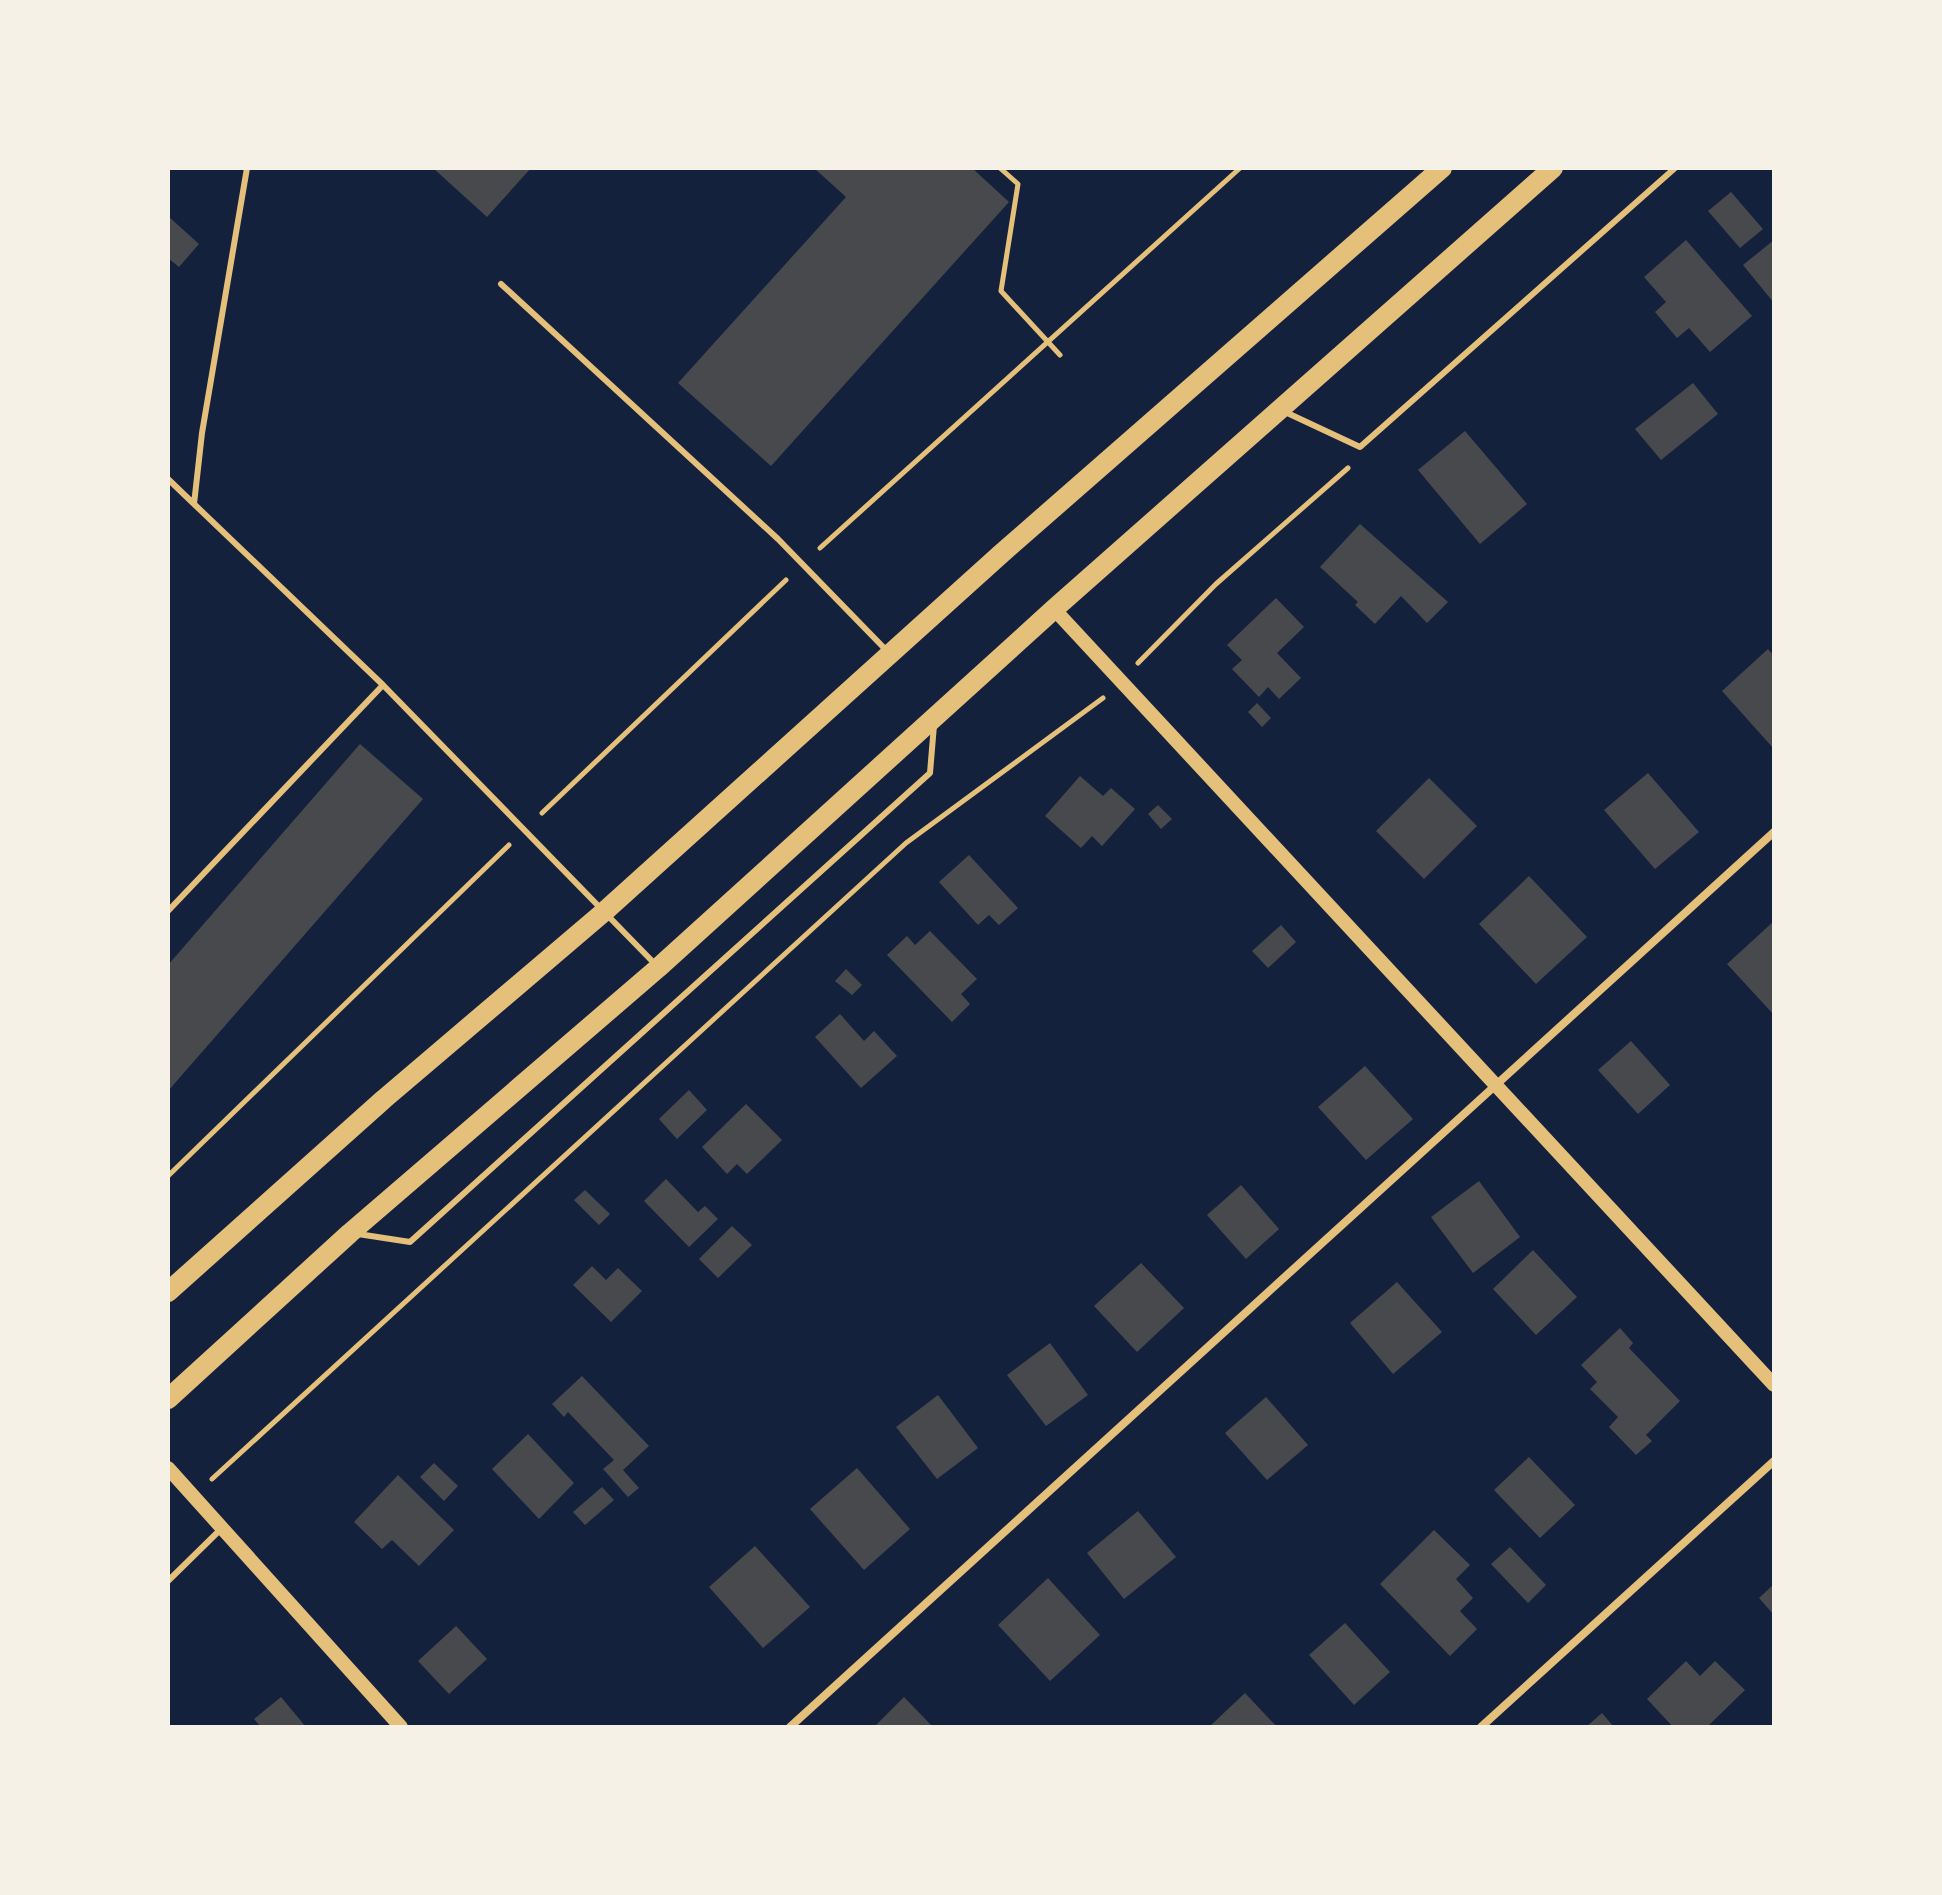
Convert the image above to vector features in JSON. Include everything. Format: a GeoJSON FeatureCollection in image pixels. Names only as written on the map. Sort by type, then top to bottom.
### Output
{"type":"FeatureCollection","features":[{"type":"Feature","properties":{"kind":"main road"},"geometry":{"type":"LineString","coordinates":[[168,1292],[384,1099],[605,911],[890,654],[1442,168]]}},
{"type":"Feature","properties":{"kind":"main road"},"geometry":{"type":"LineString","coordinates":[[168,1399],[350,1233],[658,968],[1054,609],[1553,168]]}},
{"type":"Feature","properties":{"kind":"street"},"geometry":{"type":"LineString","coordinates":[[1054,609],[1774,1385]]}},
{"type":"Feature","properties":{"kind":"street"},"geometry":{"type":"LineString","coordinates":[[790,1727],[1774,832]]}},
{"type":"Feature","properties":{"kind":"street"},"geometry":{"type":"LineString","coordinates":[[1481,1727],[1774,1461]]}},
{"type":"Feature","properties":{"kind":"street"},"geometry":{"type":"LineString","coordinates":[[168,1468],[401,1727]]}},
{"type":"Feature","properties":{"kind":"lane"},"geometry":{"type":"LineString","coordinates":[[194,504],[202,433],[247,168]]}},
{"type":"Feature","properties":{"kind":"lane"},"geometry":{"type":"LineString","coordinates":[[1280,409],[1360,447],[1675,168]]}},
{"type":"Feature","properties":{"kind":"lane"},"geometry":{"type":"LineString","coordinates":[[501,284],[778,539],[890,654]]}},
{"type":"Feature","properties":{"kind":"lane"},"geometry":{"type":"LineString","coordinates":[[168,479],[383,685],[658,968]]}},
{"type":"Feature","properties":{"kind":"lane"},"geometry":{"type":"LineString","coordinates":[[168,911],[383,685]]}},
{"type":"Feature","properties":{"kind":"lane"},"geometry":{"type":"LineString","coordinates":[[350,1233],[410,1242],[930,773],[934,719]]}},
{"type":"Feature","properties":{"kind":"lane"},"geometry":{"type":"LineString","coordinates":[[168,1581],[222,1528]]}},
{"type":"Feature","properties":{"kind":"path"},"geometry":{"type":"LineString","coordinates":[[1000,168],[1018,184],[1001,291],[1060,355]]}},
{"type":"Feature","properties":{"kind":"path"},"geometry":{"type":"LineString","coordinates":[[168,1176],[802,565],[1240,168]]}},
{"type":"Feature","properties":{"kind":"path"},"geometry":{"type":"LineString","coordinates":[[193,1496],[906,843],[1095,706],[1216,584],[1358,459]]}},
{"type":"Feature","properties":{"kind":"building"},"geometry":{"type":"Polygon","coordinates":[[[433,168],[531,168],[487,217],[433,168]]]}},
{"type":"Feature","properties":{"kind":"building"},"geometry":{"type":"Polygon","coordinates":[[[814,168],[972,168],[1009,202],[771,466],[678,383],[846,197],[814,168]]]}},
{"type":"Feature","properties":{"kind":"building"},"geometry":{"type":"Polygon","coordinates":[[[1731,192],[1763,229],[1740,248],[1708,211],[1731,192]]]}},
{"type":"Feature","properties":{"kind":"building"},"geometry":{"type":"Polygon","coordinates":[[[168,216],[199,244],[179,267],[168,258],[168,216]]]}},
{"type":"Feature","properties":{"kind":"building"},"geometry":{"type":"Polygon","coordinates":[[[1686,240],[1752,316],[1710,352],[1689,328],[1677,338],[1655,312],[1666,302],[1644,277],[1686,240]]]}},
{"type":"Feature","properties":{"kind":"building"},"geometry":{"type":"Polygon","coordinates":[[[1774,240],[1774,303],[1743,265],[1774,240]]]}},
{"type":"Feature","properties":{"kind":"building"},"geometry":{"type":"Polygon","coordinates":[[[1693,383],[1718,414],[1661,460],[1635,429],[1693,383]]]}},
{"type":"Feature","properties":{"kind":"building"},"geometry":{"type":"Polygon","coordinates":[[[1465,431],[1527,504],[1480,544],[1418,470],[1465,431]]]}},
{"type":"Feature","properties":{"kind":"building"},"geometry":{"type":"Polygon","coordinates":[[[1360,524],[1448,602],[1427,623],[1401,596],[1375,624],[1355,605],[1358,602],[1320,567],[1360,524]]]}},
{"type":"Feature","properties":{"kind":"building"},"geometry":{"type":"Polygon","coordinates":[[[1276,598],[1304,627],[1277,653],[1301,678],[1279,699],[1268,687],[1259,697],[1232,669],[1242,660],[1227,645],[1276,598]]]}},
{"type":"Feature","properties":{"kind":"building"},"geometry":{"type":"Polygon","coordinates":[[[1768,649],[1774,656],[1774,749],[1722,691],[1768,649]]]}},
{"type":"Feature","properties":{"kind":"building"},"geometry":{"type":"Polygon","coordinates":[[[1257,703],[1271,718],[1262,727],[1248,712],[1257,703]]]}},
{"type":"Feature","properties":{"kind":"building"},"geometry":{"type":"Polygon","coordinates":[[[360,744],[423,799],[168,1091],[168,965],[360,744]]]}},
{"type":"Feature","properties":{"kind":"building"},"geometry":{"type":"Polygon","coordinates":[[[1648,773],[1699,832],[1655,869],[1604,810],[1648,773]]]}},
{"type":"Feature","properties":{"kind":"building"},"geometry":{"type":"Polygon","coordinates":[[[1080,776],[1103,796],[1111,788],[1135,809],[1102,846],[1092,836],[1081,848],[1045,816],[1080,776]]]}},
{"type":"Feature","properties":{"kind":"building"},"geometry":{"type":"Polygon","coordinates":[[[1429,778],[1477,826],[1424,879],[1376,831],[1429,778]]]}},
{"type":"Feature","properties":{"kind":"building"},"geometry":{"type":"Polygon","coordinates":[[[1158,805],[1172,819],[1161,829],[1148,814],[1158,805]]]}},
{"type":"Feature","properties":{"kind":"building"},"geometry":{"type":"Polygon","coordinates":[[[969,855],[1018,908],[999,925],[989,915],[978,925],[939,882],[969,855]]]}},
{"type":"Feature","properties":{"kind":"building"},"geometry":{"type":"Polygon","coordinates":[[[1529,876],[1587,937],[1536,984],[1479,924],[1529,876]]]}},
{"type":"Feature","properties":{"kind":"building"},"geometry":{"type":"Polygon","coordinates":[[[1774,921],[1774,1015],[1727,964],[1774,921]]]}},
{"type":"Feature","properties":{"kind":"building"},"geometry":{"type":"Polygon","coordinates":[[[1281,925],[1296,942],[1268,968],[1252,951],[1281,925]]]}},
{"type":"Feature","properties":{"kind":"building"},"geometry":{"type":"Polygon","coordinates":[[[930,931],[977,979],[961,994],[970,1004],[952,1022],[887,955],[907,936],[915,945],[930,931]]]}},
{"type":"Feature","properties":{"kind":"building"},"geometry":{"type":"Polygon","coordinates":[[[846,969],[862,985],[852,995],[835,981],[846,969]]]}},
{"type":"Feature","properties":{"kind":"building"},"geometry":{"type":"Polygon","coordinates":[[[840,1014],[864,1041],[874,1031],[897,1056],[861,1088],[815,1037],[840,1014]]]}},
{"type":"Feature","properties":{"kind":"building"},"geometry":{"type":"Polygon","coordinates":[[[1631,1041],[1670,1085],[1638,1114],[1598,1070],[1631,1041]]]}},
{"type":"Feature","properties":{"kind":"building"},"geometry":{"type":"Polygon","coordinates":[[[1365,1066],[1413,1119],[1366,1160],[1318,1107],[1365,1066]]]}},
{"type":"Feature","properties":{"kind":"building"},"geometry":{"type":"Polygon","coordinates":[[[689,1090],[707,1110],[677,1139],[659,1119],[689,1090]]]}},
{"type":"Feature","properties":{"kind":"building"},"geometry":{"type":"Polygon","coordinates":[[[746,1104],[782,1140],[747,1174],[737,1164],[727,1174],[702,1147],[746,1104]]]}},
{"type":"Feature","properties":{"kind":"building"},"geometry":{"type":"Polygon","coordinates":[[[666,1179],[698,1212],[705,1206],[718,1219],[689,1247],[644,1201],[666,1179]]]}},
{"type":"Feature","properties":{"kind":"building"},"geometry":{"type":"Polygon","coordinates":[[[1479,1181],[1520,1237],[1473,1273],[1431,1217],[1479,1181]]]}},
{"type":"Feature","properties":{"kind":"building"},"geometry":{"type":"Polygon","coordinates":[[[1241,1185],[1279,1229],[1246,1259],[1207,1215],[1241,1185]]]}},
{"type":"Feature","properties":{"kind":"building"},"geometry":{"type":"Polygon","coordinates":[[[585,1190],[610,1214],[599,1225],[574,1200],[585,1190]]]}},
{"type":"Feature","properties":{"kind":"building"},"geometry":{"type":"Polygon","coordinates":[[[732,1226],[752,1245],[718,1278],[699,1259],[732,1226]]]}},
{"type":"Feature","properties":{"kind":"building"},"geometry":{"type":"Polygon","coordinates":[[[1533,1250],[1577,1297],[1536,1335],[1493,1289],[1533,1250]]]}},
{"type":"Feature","properties":{"kind":"building"},"geometry":{"type":"Polygon","coordinates":[[[1141,1263],[1184,1308],[1137,1352],[1094,1306],[1141,1263]]]}},
{"type":"Feature","properties":{"kind":"building"},"geometry":{"type":"Polygon","coordinates":[[[592,1266],[606,1280],[618,1268],[642,1291],[611,1322],[573,1285],[592,1266]]]}},
{"type":"Feature","properties":{"kind":"building"},"geometry":{"type":"Polygon","coordinates":[[[1397,1282],[1442,1332],[1393,1374],[1350,1323],[1397,1282]]]}},
{"type":"Feature","properties":{"kind":"building"},"geometry":{"type":"Polygon","coordinates":[[[1620,1328],[1633,1343],[1629,1348],[1680,1401],[1646,1435],[1652,1441],[1636,1455],[1609,1427],[1618,1417],[1590,1389],[1597,1382],[1581,1365],[1620,1328]]]}},
{"type":"Feature","properties":{"kind":"building"},"geometry":{"type":"Polygon","coordinates":[[[1050,1343],[1088,1395],[1046,1426],[1007,1375],[1050,1343]]]}},
{"type":"Feature","properties":{"kind":"building"},"geometry":{"type":"Polygon","coordinates":[[[582,1376],[649,1446],[623,1470],[639,1488],[628,1497],[603,1469],[614,1460],[568,1412],[564,1417],[552,1404],[582,1376]]]}},
{"type":"Feature","properties":{"kind":"building"},"geometry":{"type":"Polygon","coordinates":[[[938,1395],[978,1448],[937,1479],[896,1427],[938,1395]]]}},
{"type":"Feature","properties":{"kind":"building"},"geometry":{"type":"Polygon","coordinates":[[[1266,1397],[1308,1445],[1267,1480],[1225,1433],[1266,1397]]]}},
{"type":"Feature","properties":{"kind":"building"},"geometry":{"type":"Polygon","coordinates":[[[528,1434],[574,1483],[539,1519],[492,1469],[528,1434]]]}},
{"type":"Feature","properties":{"kind":"building"},"geometry":{"type":"Polygon","coordinates":[[[1529,1457],[1575,1505],[1540,1538],[1494,1490],[1529,1457]]]}},
{"type":"Feature","properties":{"kind":"building"},"geometry":{"type":"Polygon","coordinates":[[[434,1463],[458,1486],[444,1501],[420,1477],[434,1463]]]}},
{"type":"Feature","properties":{"kind":"building"},"geometry":{"type":"Polygon","coordinates":[[[857,1468],[910,1529],[864,1570],[810,1509],[857,1468]]]}},
{"type":"Feature","properties":{"kind":"building"},"geometry":{"type":"Polygon","coordinates":[[[398,1475],[454,1530],[419,1566],[392,1540],[382,1549],[354,1522],[398,1475]]]}},
{"type":"Feature","properties":{"kind":"building"},"geometry":{"type":"Polygon","coordinates":[[[602,1487],[614,1500],[585,1525],[573,1512],[602,1487]]]}},
{"type":"Feature","properties":{"kind":"building"},"geometry":{"type":"Polygon","coordinates":[[[1138,1511],[1176,1557],[1124,1599],[1087,1553],[1138,1511]]]}},
{"type":"Feature","properties":{"kind":"building"},"geometry":{"type":"Polygon","coordinates":[[[1434,1530],[1470,1565],[1456,1579],[1473,1598],[1460,1611],[1477,1629],[1450,1656],[1380,1584],[1434,1530]]]}},
{"type":"Feature","properties":{"kind":"building"},"geometry":{"type":"Polygon","coordinates":[[[755,1546],[810,1607],[763,1648],[709,1587],[755,1546]]]}},
{"type":"Feature","properties":{"kind":"building"},"geometry":{"type":"Polygon","coordinates":[[[1510,1547],[1546,1585],[1528,1603],[1491,1564],[1510,1547]]]}},
{"type":"Feature","properties":{"kind":"building"},"geometry":{"type":"Polygon","coordinates":[[[1048,1578],[1100,1635],[1050,1681],[998,1625],[1048,1578]]]}},
{"type":"Feature","properties":{"kind":"building"},"geometry":{"type":"Polygon","coordinates":[[[1774,1584],[1774,1615],[1759,1598],[1774,1584]]]}},
{"type":"Feature","properties":{"kind":"building"},"geometry":{"type":"Polygon","coordinates":[[[1345,1623],[1390,1672],[1354,1705],[1309,1655],[1345,1623]]]}},
{"type":"Feature","properties":{"kind":"building"},"geometry":{"type":"Polygon","coordinates":[[[456,1626],[487,1659],[449,1694],[418,1661],[456,1626]]]}},
{"type":"Feature","properties":{"kind":"building"},"geometry":{"type":"Polygon","coordinates":[[[1686,1661],[1700,1676],[1715,1661],[1745,1690],[1707,1727],[1673,1727],[1647,1699],[1686,1661]]]}},
{"type":"Feature","properties":{"kind":"building"},"geometry":{"type":"Polygon","coordinates":[[[1245,1693],[1277,1727],[1209,1727],[1245,1693]]]}},
{"type":"Feature","properties":{"kind":"building"},"geometry":{"type":"Polygon","coordinates":[[[281,1697],[306,1727],[261,1727],[254,1719],[281,1697]]]}},
{"type":"Feature","properties":{"kind":"building"},"geometry":{"type":"Polygon","coordinates":[[[904,1697],[933,1727],[874,1727],[904,1697]]]}},
{"type":"Feature","properties":{"kind":"building"},"geometry":{"type":"Polygon","coordinates":[[[1602,1713],[1614,1727],[1586,1727],[1602,1713]]]}}]}
